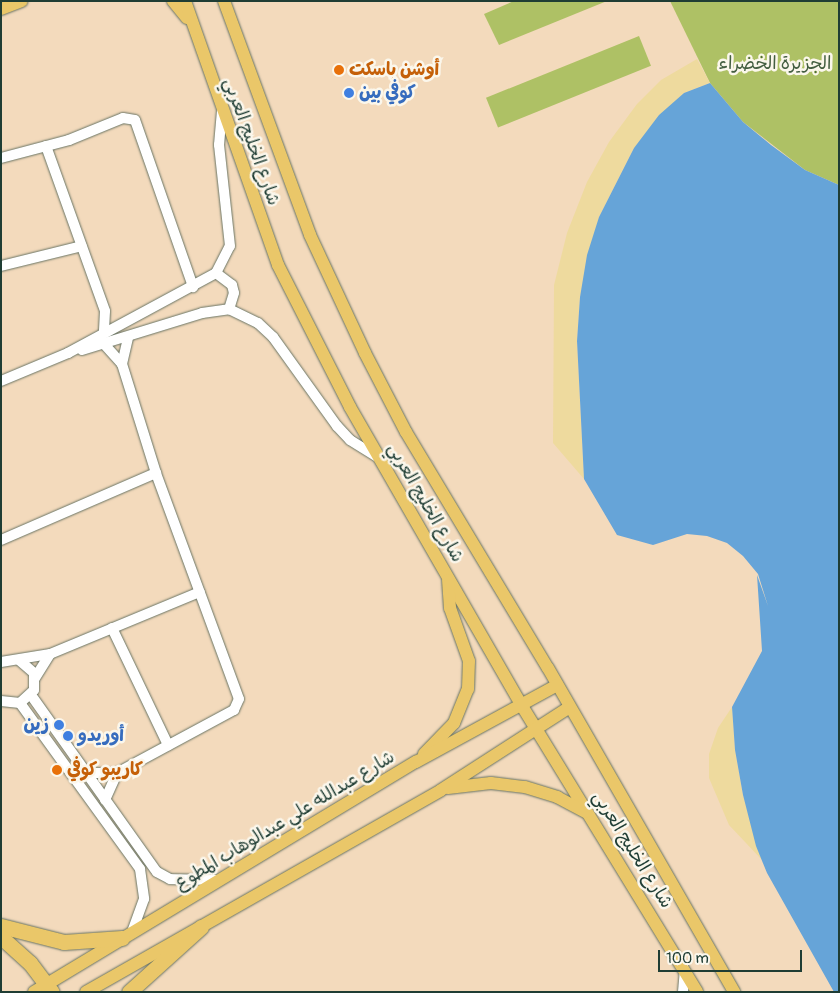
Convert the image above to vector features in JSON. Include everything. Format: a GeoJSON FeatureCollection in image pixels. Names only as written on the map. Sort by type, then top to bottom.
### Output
{"type":"FeatureCollection","features":[{"type":"Feature","properties":{"kind":"highway"},"geometry":{"type":"LineString","coordinates":[[1,926],[64,942],[127,935]]}},
{"type":"Feature","properties":{"kind":"highway"},"geometry":{"type":"LineString","coordinates":[[129,992],[200,927]]}},
{"type":"Feature","properties":{"kind":"highway"},"geometry":{"type":"LineString","coordinates":[[1,937],[44,989]]}},
{"type":"Feature","properties":{"kind":"main road"},"geometry":{"type":"LineString","coordinates":[[1,9],[22,1]]}},
{"type":"Feature","properties":{"kind":"main road"},"geometry":{"type":"LineString","coordinates":[[173,1],[192,26]]}},
{"type":"Feature","properties":{"kind":"main road","name":"شارع الخليج العربي"},"geometry":{"type":"LineString","coordinates":[[185,1],[222,112],[278,265],[380,459],[448,578],[522,706],[697,992]]}},
{"type":"Feature","properties":{"kind":"main road","name":"شارع الخليج العربي"},"geometry":{"type":"LineString","coordinates":[[224,1],[310,235],[365,353],[406,432],[570,707],[734,992]]}},
{"type":"Feature","properties":{"kind":"main road"},"geometry":{"type":"LineString","coordinates":[[416,762],[454,723],[468,689],[469,661],[450,608],[448,578]]}},
{"type":"Feature","properties":{"kind":"main road","name":"شارع عبدالله علي عبدالوهاب المطوع"},"geometry":{"type":"LineString","coordinates":[[44,989],[127,935],[416,762],[522,706],[557,685]]}},
{"type":"Feature","properties":{"kind":"main road"},"geometry":{"type":"LineString","coordinates":[[86,992],[441,790],[570,707]]}},
{"type":"Feature","properties":{"kind":"main road"},"geometry":{"type":"LineString","coordinates":[[441,790],[491,783],[525,787],[557,798],[587,814]]}},
{"type":"Feature","properties":{"kind":"street"},"geometry":{"type":"LineString","coordinates":[[1,381],[68,353],[216,273],[230,246],[219,145],[222,112]]}},
{"type":"Feature","properties":{"kind":"street"},"geometry":{"type":"LineString","coordinates":[[1,158],[46,146],[123,118],[135,120],[193,287]]}},
{"type":"Feature","properties":{"kind":"street"},"geometry":{"type":"LineString","coordinates":[[46,146],[105,311],[104,333]]}},
{"type":"Feature","properties":{"kind":"street"},"geometry":{"type":"LineString","coordinates":[[1,266],[82,246]]}},
{"type":"Feature","properties":{"kind":"street"},"geometry":{"type":"LineString","coordinates":[[216,273],[232,285],[234,293],[229,310]]}},
{"type":"Feature","properties":{"kind":"street"},"geometry":{"type":"LineString","coordinates":[[68,353],[202,314],[229,310],[258,323],[273,337],[337,426],[350,440],[380,459]]}},
{"type":"Feature","properties":{"kind":"street"},"geometry":{"type":"LineString","coordinates":[[105,311],[123,324]]}},
{"type":"Feature","properties":{"kind":"street"},"geometry":{"type":"LineString","coordinates":[[122,364],[128,337]]}},
{"type":"Feature","properties":{"kind":"street"},"geometry":{"type":"LineString","coordinates":[[86,774],[117,773],[234,710],[239,699],[156,473],[122,364],[104,344]]}},
{"type":"Feature","properties":{"kind":"street"},"geometry":{"type":"LineString","coordinates":[[1,540],[156,473]]}},
{"type":"Feature","properties":{"kind":"street"},"geometry":{"type":"LineString","coordinates":[[7,659],[50,654],[200,592]]}},
{"type":"Feature","properties":{"kind":"street"},"geometry":{"type":"LineString","coordinates":[[112,628],[168,745]]}},
{"type":"Feature","properties":{"kind":"street"},"geometry":{"type":"LineString","coordinates":[[3,703],[20,703],[32,695],[36,678],[50,654]]}},
{"type":"Feature","properties":{"kind":"street"},"geometry":{"type":"LineString","coordinates":[[7,659],[29,665],[36,678]]}},
{"type":"Feature","properties":{"kind":"street"},"geometry":{"type":"LineString","coordinates":[[32,695],[104,800],[158,872],[178,880],[220,880]]}},
{"type":"Feature","properties":{"kind":"street"},"geometry":{"type":"LineString","coordinates":[[20,703],[140,869],[144,899],[127,935]]}},
{"type":"Feature","properties":{"kind":"street"},"geometry":{"type":"LineString","coordinates":[[104,800],[117,773]]}},
{"type":"Feature","properties":{"kind":"street"},"geometry":{"type":"LineString","coordinates":[[683,992],[685,971]]}},
{"type":"Feature","properties":{"kind":"green space"},"geometry":{"type":"Polygon","coordinates":[[[514,1],[607,1],[499,45],[484,14],[514,1]]]}},
{"type":"Feature","properties":{"kind":"green space","name":"الجزيرة الخضراء"},"geometry":{"type":"Polygon","coordinates":[[[670,1],[839,1],[839,185],[805,170],[743,122],[710,83],[670,1]]]}},
{"type":"Feature","properties":{"kind":"green space"},"geometry":{"type":"Polygon","coordinates":[[[639,36],[651,66],[498,127],[486,98],[639,36]]]}},
{"type":"Feature","properties":{"kind":"sand"},"geometry":{"type":"Polygon","coordinates":[[[697,59],[710,83],[684,93],[634,148],[599,217],[580,297],[577,341],[584,479],[553,443],[554,285],[567,233],[587,182],[609,142],[637,104],[661,80],[697,59]]]}},
{"type":"Feature","properties":{"kind":"sand"},"geometry":{"type":"Polygon","coordinates":[[[732,707],[735,750],[743,795],[762,860],[729,825],[709,778],[709,754],[718,728],[732,707]]]}},
{"type":"Feature","properties":{"kind":"water"},"geometry":{"type":"Polygon","coordinates":[[[710,83],[743,122],[771,145],[805,170],[839,185],[839,992],[834,992],[767,873],[756,846],[743,795],[735,750],[732,707],[762,651],[757,575],[768,606],[758,574],[743,556],[727,543],[707,536],[687,534],[653,545],[617,535],[584,479],[577,341],[580,297],[587,255],[599,217],[634,148],[659,115],[684,93],[710,83]]]}},
{"type":"Feature","properties":{"kind":"place","name":"أوشن باسكت"},"geometry":{"type":"Point","coordinates":[339,70]}},
{"type":"Feature","properties":{"kind":"place","name":"كوفي بين"},"geometry":{"type":"Point","coordinates":[349,93]}},
{"type":"Feature","properties":{"kind":"place","name":"زين"},"geometry":{"type":"Point","coordinates":[59,725]}},
{"type":"Feature","properties":{"kind":"place","name":"أوريدو"},"geometry":{"type":"Point","coordinates":[68,736]}},
{"type":"Feature","properties":{"kind":"place","name":"كاريبو كوفي"},"geometry":{"type":"Point","coordinates":[57,770]}}]}
